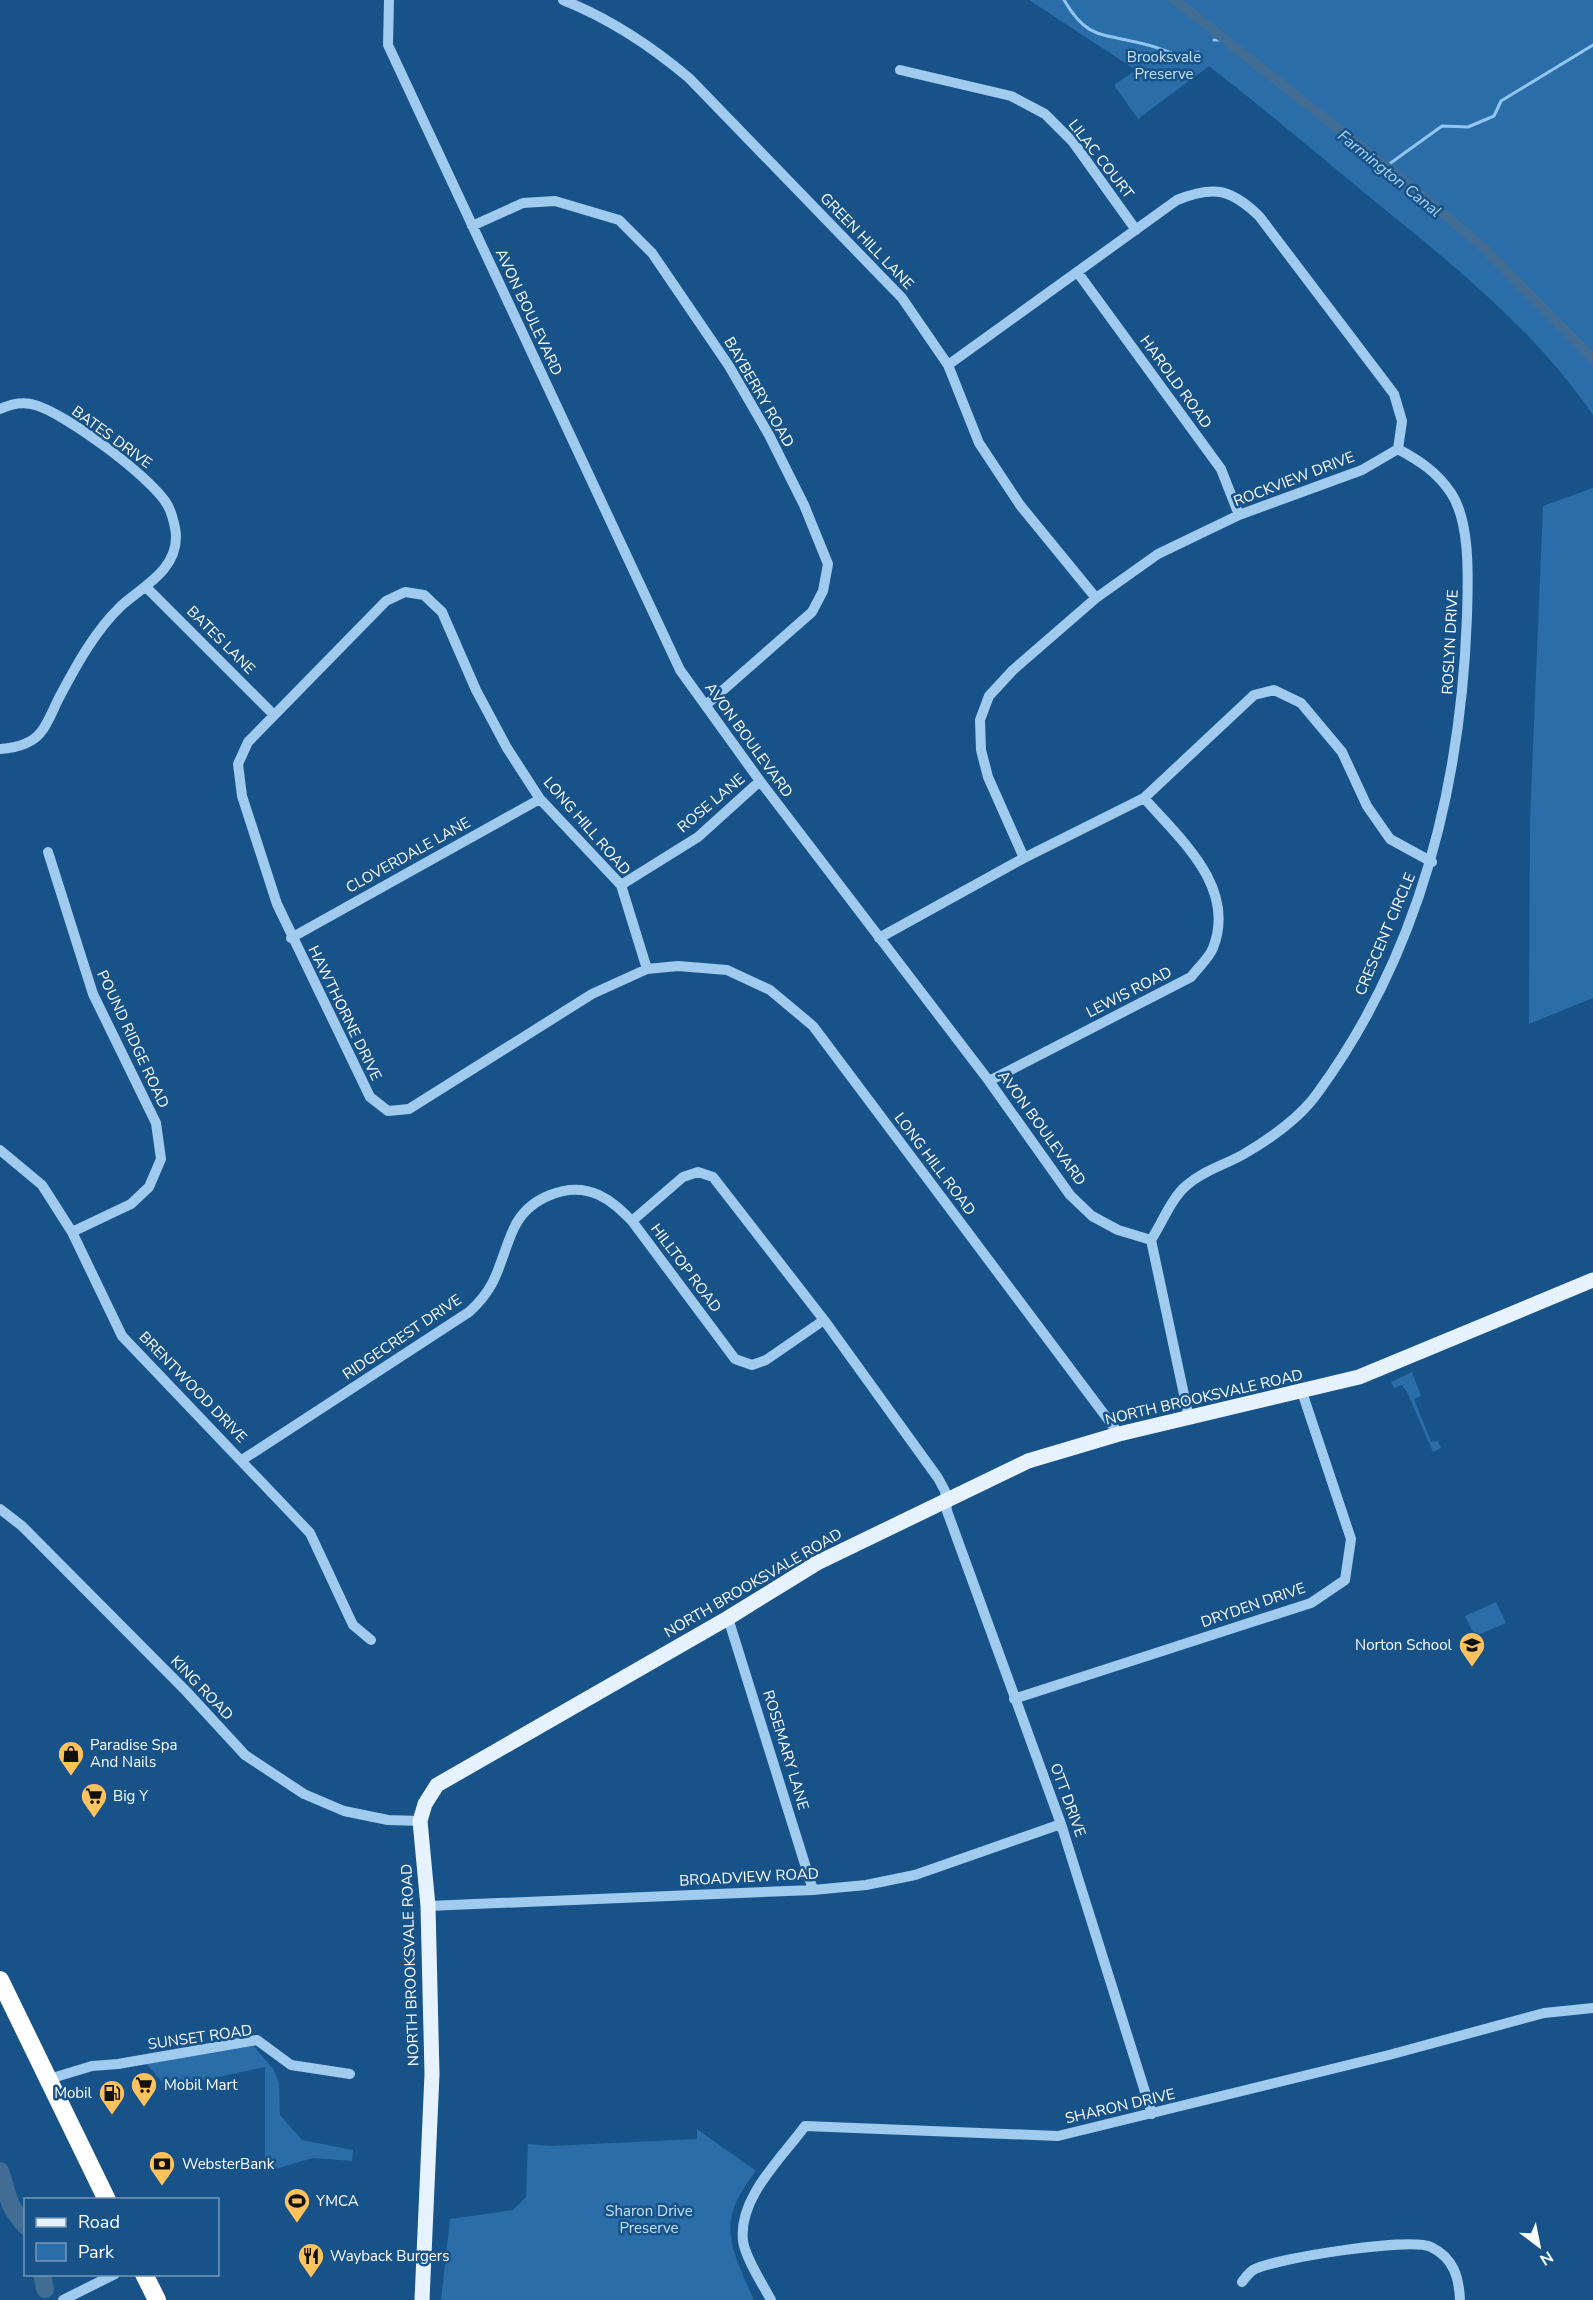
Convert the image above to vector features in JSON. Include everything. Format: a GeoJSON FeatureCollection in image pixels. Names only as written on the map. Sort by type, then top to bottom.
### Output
{"type":"FeatureCollection","features":[{"type":"Feature","properties":{"kind":"highway"},"geometry":{"type":"LineString","coordinates":[[0,1980],[107,2198]]}},
{"type":"Feature","properties":{"kind":"highway"},"geometry":{"type":"LineString","coordinates":[[145,2276],[157,2300]]}},
{"type":"Feature","properties":{"kind":"main road","name":"NORTH BROOKSVALE ROAD"},"geometry":{"type":"LineString","coordinates":[[422,2300],[432,2074],[429,1906],[420,1821],[425,1804],[437,1785],[728,1618],[817,1563],[1028,1461],[1119,1434],[1359,1377],[1593,1280]]}},
{"type":"Feature","properties":{"kind":"street","name":"AVON BOULEVARD"},"geometry":{"type":"LineString","coordinates":[[389,0],[388,45],[680,670],[760,781],[989,1081],[1070,1195],[1092,1216],[1118,1230],[1151,1240]]}},
{"type":"Feature","properties":{"kind":"street","name":"GREEN HILL LANE"},"geometry":{"type":"LineString","coordinates":[[563,0],[597,14],[651,46],[689,78],[902,298],[948,365],[979,443],[1020,506],[1096,598]]}},
{"type":"Feature","properties":{"kind":"street","name":"LILAC COURT"},"geometry":{"type":"LineString","coordinates":[[900,70],[1011,96],[1045,114],[1073,142],[1136,230]]}},
{"type":"Feature","properties":{"kind":"street"},"geometry":{"type":"LineString","coordinates":[[948,365],[1178,200],[1200,190],[1224,191],[1243,200],[1259,216],[1394,394],[1402,421],[1398,448]]}},
{"type":"Feature","properties":{"kind":"street","name":"BAYBERRY ROAD"},"geometry":{"type":"LineString","coordinates":[[472,226],[524,203],[555,201],[619,220],[652,253],[729,366],[769,435],[804,505],[828,564],[823,591],[812,612],[706,705]]}},
{"type":"Feature","properties":{"kind":"street","name":"HAROLD ROAD"},"geometry":{"type":"LineString","coordinates":[[1078,273],[1221,469],[1239,515]]}},
{"type":"Feature","properties":{"kind":"street","name":"BATES DRIVE"},"geometry":{"type":"LineString","coordinates":[[0,409],[14,403],[35,405],[105,447],[151,484],[169,507],[176,538],[167,565],[147,588],[122,605],[94,636],[40,734],[17,748],[0,749]]}},
{"type":"Feature","properties":{"kind":"street","name":"ROCKVIEW DRIVE"},"geometry":{"type":"LineString","coordinates":[[1024,858],[988,777],[981,750],[980,720],[989,696],[1013,670],[1096,598],[1158,554],[1239,515],[1362,471],[1398,448]]}},
{"type":"Feature","properties":{"kind":"street","name":"ROSLYN DRIVE"},"geometry":{"type":"LineString","coordinates":[[1398,448],[1430,467],[1452,494],[1464,523],[1468,591],[1465,680],[1453,768],[1432,862]]}},
{"type":"Feature","properties":{"kind":"street","name":"BATES LANE"},"geometry":{"type":"LineString","coordinates":[[147,588],[273,714]]}},
{"type":"Feature","properties":{"kind":"street","name":"LONG HILL ROAD"},"geometry":{"type":"LineString","coordinates":[[273,714],[386,601],[405,592],[424,595],[442,612],[476,690],[507,748],[540,799],[621,885],[646,969],[678,966],[728,970],[770,990],[813,1026],[1119,1434]]}},
{"type":"Feature","properties":{"kind":"street","name":"CRESCENT CIRCLE"},"geometry":{"type":"LineString","coordinates":[[879,938],[1024,858],[1144,798],[1254,695],[1274,690],[1300,703],[1342,752],[1367,806],[1390,839],[1432,862],[1393,962],[1351,1044],[1318,1094],[1280,1129],[1243,1154],[1206,1171],[1185,1186],[1151,1240]]}},
{"type":"Feature","properties":{"kind":"street","name":"HAWTHORNE DRIVE"},"geometry":{"type":"LineString","coordinates":[[273,714],[248,742],[238,764],[242,796],[277,904],[291,938],[370,1097],[388,1111],[409,1109],[592,994],[646,969]]}},
{"type":"Feature","properties":{"kind":"street","name":"ROSE LANE"},"geometry":{"type":"LineString","coordinates":[[621,885],[698,837],[760,781]]}},
{"type":"Feature","properties":{"kind":"street","name":"LEWIS ROAD"},"geometry":{"type":"LineString","coordinates":[[989,1081],[1191,977],[1212,949],[1220,917],[1213,886],[1196,858],[1144,798]]}},
{"type":"Feature","properties":{"kind":"street","name":"CLOVERDALE LANE"},"geometry":{"type":"LineString","coordinates":[[291,938],[540,799]]}},
{"type":"Feature","properties":{"kind":"street","name":"POUND RIDGE ROAD"},"geometry":{"type":"LineString","coordinates":[[48,852],[93,994],[156,1123],[161,1159],[149,1187],[131,1204],[72,1232]]}},
{"type":"Feature","properties":{"kind":"street","name":"BRENTWOOD DRIVE"},"geometry":{"type":"LineString","coordinates":[[0,1150],[42,1185],[72,1232],[122,1336],[310,1533],[353,1625],[371,1640]]}},
{"type":"Feature","properties":{"kind":"street","name":"HILLTOP ROAD"},"geometry":{"type":"LineString","coordinates":[[824,1320],[766,1360],[752,1365],[735,1359],[632,1221],[683,1177],[698,1172],[713,1177],[824,1320],[938,1478],[946,1500]]}},
{"type":"Feature","properties":{"kind":"street","name":"RIDGECREST DRIVE"},"geometry":{"type":"LineString","coordinates":[[242,1460],[469,1312],[485,1297],[514,1227],[525,1211],[542,1199],[560,1191],[580,1189],[599,1195],[632,1221]]}},
{"type":"Feature","properties":{"kind":"street"},"geometry":{"type":"LineString","coordinates":[[1151,1240],[1189,1418]]}},
{"type":"Feature","properties":{"kind":"street","name":"DRYDEN DRIVE"},"geometry":{"type":"LineString","coordinates":[[1014,1699],[1311,1603],[1346,1580],[1351,1539],[1302,1392]]}},
{"type":"Feature","properties":{"kind":"street","name":"OTT DRIVE"},"geometry":{"type":"LineString","coordinates":[[946,1500],[947,1511],[1061,1824],[1152,2114]]}},
{"type":"Feature","properties":{"kind":"street","name":"KING ROAD"},"geometry":{"type":"LineString","coordinates":[[0,1509],[30,1534],[186,1691],[245,1755],[303,1794],[344,1811],[388,1820],[420,1821]]}},
{"type":"Feature","properties":{"kind":"street","name":"ROSEMARY LANE"},"geometry":{"type":"LineString","coordinates":[[728,1618],[813,1890]]}},
{"type":"Feature","properties":{"kind":"street","name":"BROADVIEW ROAD"},"geometry":{"type":"LineString","coordinates":[[429,1906],[813,1890],[866,1885],[915,1875],[1061,1824]]}},
{"type":"Feature","properties":{"kind":"street","name":"SHARON DRIVE"},"geometry":{"type":"LineString","coordinates":[[771,2300],[743,2243],[744,2215],[757,2191],[805,2126],[1058,2136],[1389,2055],[1544,2013],[1593,2008]]}},
{"type":"Feature","properties":{"kind":"street","name":"SUNSET ROAD"},"geometry":{"type":"LineString","coordinates":[[49,2079],[84,2067],[124,2063],[257,2040],[291,2065],[350,2074]]}},
{"type":"Feature","properties":{"kind":"street"},"geometry":{"type":"LineString","coordinates":[[1242,2282],[1253,2269],[1336,2251],[1410,2243],[1431,2247],[1448,2259],[1459,2278],[1460,2300]]}},
{"type":"Feature","properties":{"kind":"street"},"geometry":{"type":"LineString","coordinates":[[63,2300],[111,2276]]}},
{"type":"Feature","properties":{"kind":"green space","name":"Brooksvale Preserve"},"geometry":{"type":"Polygon","coordinates":[[[1029,0],[1593,0],[1593,415],[1545,354],[1462,273],[1209,66],[1138,119],[1114,85],[1136,70],[1029,0]]]}},
{"type":"Feature","properties":{"kind":"green space"},"geometry":{"type":"Polygon","coordinates":[[[1593,488],[1593,998],[1529,1024],[1530,819],[1543,506],[1593,488]]]}},
{"type":"Feature","properties":{"kind":"green space"},"geometry":{"type":"Polygon","coordinates":[[[1412,1372],[1421,1396],[1414,1399],[1431,1442],[1438,1441],[1441,1448],[1433,1452],[1407,1392],[1402,1385],[1394,1388],[1391,1382],[1412,1372]]]}},
{"type":"Feature","properties":{"kind":"green space"},"geometry":{"type":"Polygon","coordinates":[[[1496,1602],[1506,1623],[1475,1636],[1465,1616],[1496,1602]]]}},
{"type":"Feature","properties":{"kind":"green space"},"geometry":{"type":"Polygon","coordinates":[[[253,2045],[274,2070],[279,2084],[280,2115],[302,2140],[353,2150],[352,2161],[313,2158],[265,2172],[265,2067],[167,2088],[146,2063],[253,2045]]]}},
{"type":"Feature","properties":{"kind":"green space","name":"Sharon Drive Preserve"},"geometry":{"type":"Polygon","coordinates":[[[697,2129],[756,2171],[743,2189],[731,2220],[733,2249],[754,2300],[441,2300],[450,2219],[513,2210],[526,2197],[528,2144],[551,2146],[697,2139],[697,2129]]]}},
{"type":"Feature","properties":{"kind":"waterway"},"geometry":{"type":"LineString","coordinates":[[1064,0],[1080,22],[1096,32],[1152,46],[1188,59],[1198,52]]}},
{"type":"Feature","properties":{"kind":"waterway","name":"Farmington Canal"},"geometry":{"type":"LineString","coordinates":[[1175,0],[1417,191],[1484,248],[1593,359]]}},
{"type":"Feature","properties":{"kind":"waterway","name":"Farmington Canal"},"geometry":{"type":"LineString","coordinates":[[1214,40],[1226,40]]}},
{"type":"Feature","properties":{"kind":"waterway"},"geometry":{"type":"LineString","coordinates":[[1385,167],[1442,126],[1468,127],[1494,116],[1501,101],[1593,45]]}},
{"type":"Feature","properties":{"kind":"waterway"},"geometry":{"type":"LineString","coordinates":[[0,2171],[11,2206],[24,2223]]}},
{"type":"Feature","properties":{"kind":"waterway"},"geometry":{"type":"LineString","coordinates":[[42,2276],[45,2289]]}},
{"type":"Feature","properties":{"kind":"place","name":"Norton School"},"geometry":{"type":"Point","coordinates":[1472,1668]}},
{"type":"Feature","properties":{"kind":"place","name":"Paradise Spa And Nails"},"geometry":{"type":"Point","coordinates":[71,1777]}},
{"type":"Feature","properties":{"kind":"place","name":"Big Y"},"geometry":{"type":"Point","coordinates":[94,1819]}},
{"type":"Feature","properties":{"kind":"place","name":"Mobil Mart"},"geometry":{"type":"Point","coordinates":[144,2108]}},
{"type":"Feature","properties":{"kind":"place","name":"Mobil"},"geometry":{"type":"Point","coordinates":[112,2116]}},
{"type":"Feature","properties":{"kind":"place","name":"WebsterBank"},"geometry":{"type":"Point","coordinates":[162,2187]}},
{"type":"Feature","properties":{"kind":"place","name":"YMCA"},"geometry":{"type":"Point","coordinates":[297,2224]}},
{"type":"Feature","properties":{"kind":"place","name":"Wayback Burgers"},"geometry":{"type":"Point","coordinates":[311,2279]}}]}
